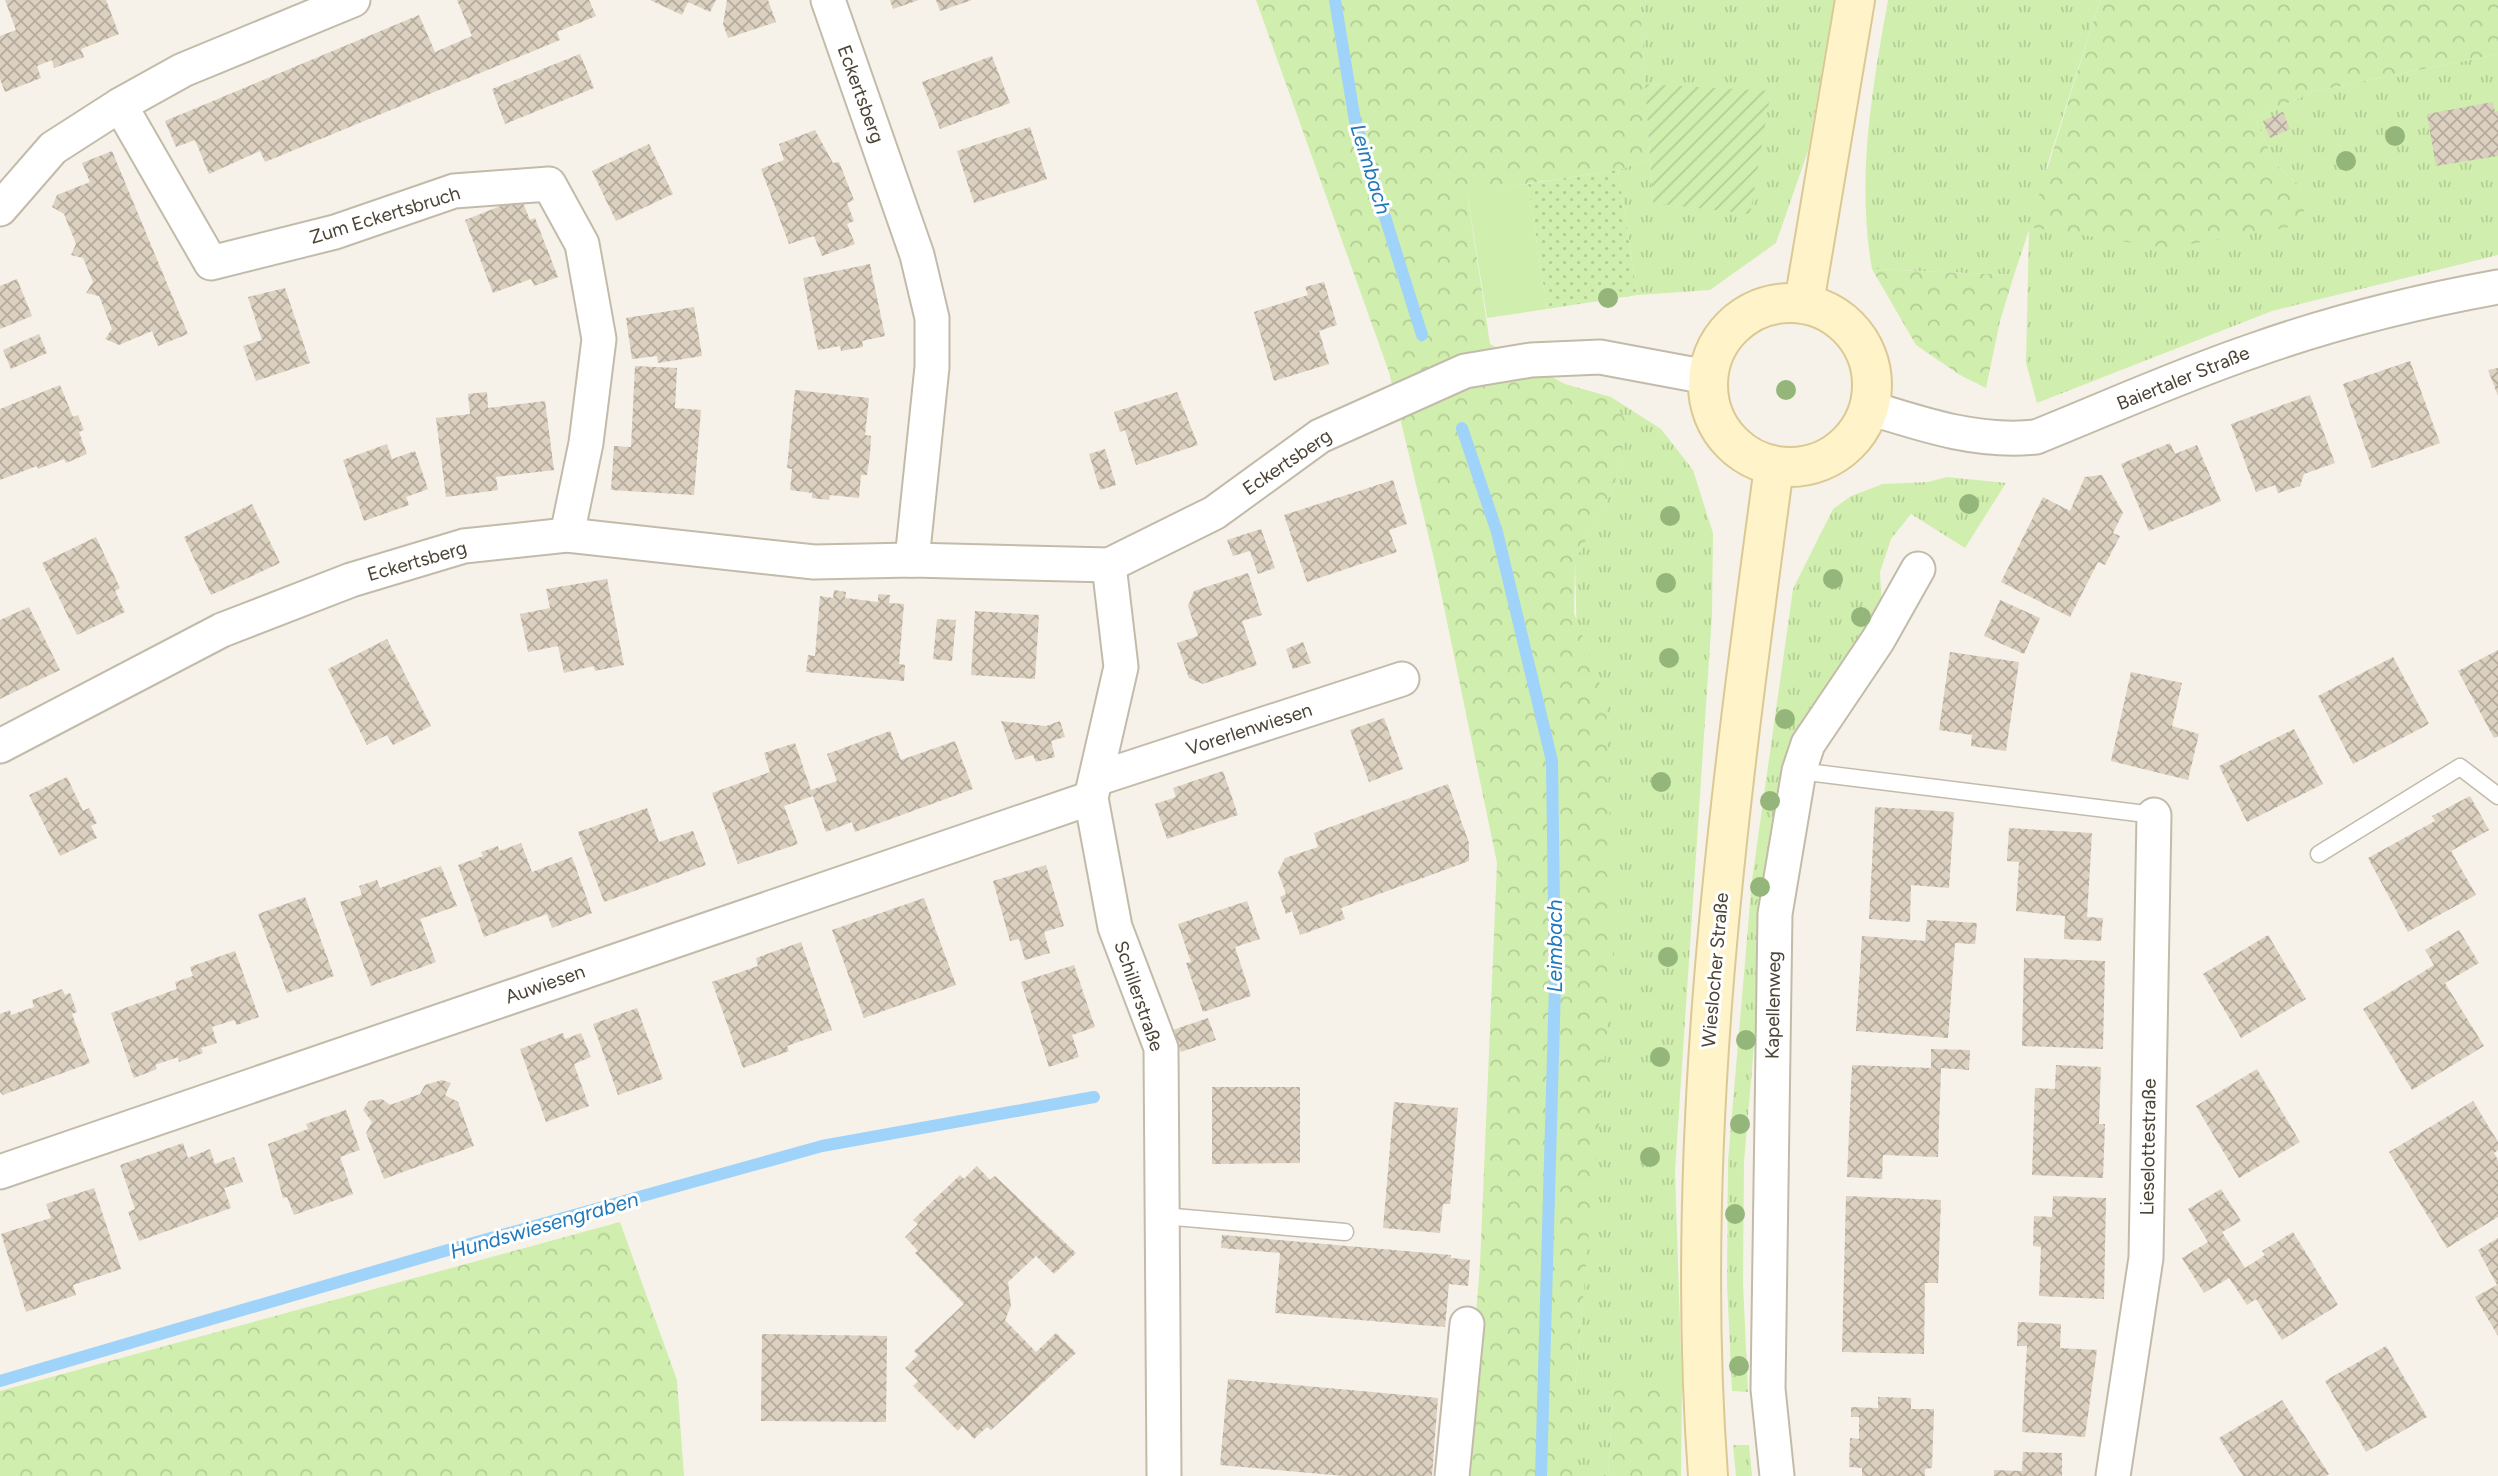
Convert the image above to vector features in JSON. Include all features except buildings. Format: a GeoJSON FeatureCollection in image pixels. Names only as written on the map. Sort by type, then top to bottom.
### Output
{"type":"FeatureCollection","features":[{"type":"Feature","properties":{"kind":"main road"},"geometry":{"type":"LineString","coordinates":[[1804,303],[1855,0]]}},
{"type":"Feature","properties":{"kind":"main road"},"geometry":{"type":"LineString","coordinates":[[1777,303],[1804,303],[1830,313],[1852,330],[1862,346],[1873,380],[1870,408],[1860,430],[1843,449],[1822,462],[1798,467],[1774,467],[1750,458],[1731,444],[1712,413],[1707,377],[1714,351],[1729,328],[1751,312],[1777,303]]}},
{"type":"Feature","properties":{"kind":"main road","name":"Wieslocher Straße"},"geometry":{"type":"LineString","coordinates":[[1708,1476],[1701,1387],[1701,1163],[1717,936],[1774,467]]}},
{"type":"Feature","properties":{"kind":"street"},"geometry":{"type":"LineString","coordinates":[[0,209],[53,148],[120,105],[183,70],[353,0]]}},
{"type":"Feature","properties":{"kind":"street","name":"Eckertsberg"},"geometry":{"type":"LineString","coordinates":[[828,0],[917,255],[932,318],[932,367],[912,560]]}},
{"type":"Feature","properties":{"kind":"street","name":"Zum Eckertsbruch"},"geometry":{"type":"LineString","coordinates":[[120,105],[211,263],[335,232],[454,191],[548,184],[582,244],[599,339],[586,443],[567,535]]}},
{"type":"Feature","properties":{"kind":"street","name":"Baiertaler Straße"},"geometry":{"type":"LineString","coordinates":[[1870,408],[1941,430],[2008,440],[2036,437],[2253,350],[2302,334],[2424,301],[2498,287]]}},
{"type":"Feature","properties":{"kind":"street","name":"Eckertsberg"},"geometry":{"type":"LineString","coordinates":[[0,746],[222,630],[351,580],[464,546],[567,535],[814,562],[912,560],[1109,565],[1214,513],[1320,436],[1465,371],[1531,360],[1600,357],[1707,377]]}},
{"type":"Feature","properties":{"kind":"street","name":"Schillerstraße"},"geometry":{"type":"LineString","coordinates":[[1109,565],[1121,667],[1094,788],[1115,927],[1161,1048],[1164,1476]]}},
{"type":"Feature","properties":{"kind":"street","name":"Kapellenweg"},"geometry":{"type":"LineString","coordinates":[[1777,1476],[1768,1389],[1775,914],[1799,771],[1808,744],[1878,640],[1918,569]]}},
{"type":"Feature","properties":{"kind":"street","name":"Vorerlenwiesen"},"geometry":{"type":"LineString","coordinates":[[1094,788],[1402,679]]}},
{"type":"Feature","properties":{"kind":"street","name":"Auwiesen"},"geometry":{"type":"LineString","coordinates":[[0,1172],[1094,788]]}},
{"type":"Feature","properties":{"kind":"street","name":"Lieselottestraße"},"geometry":{"type":"LineString","coordinates":[[2113,1476],[2146,1258],[2154,815]]}},
{"type":"Feature","properties":{"kind":"street"},"geometry":{"type":"LineString","coordinates":[[1452,1476],[1467,1324]]}},
{"type":"Feature","properties":{"kind":"lane"},"geometry":{"type":"LineString","coordinates":[[2319,854],[2460,767],[2498,796]]}},
{"type":"Feature","properties":{"kind":"lane"},"geometry":{"type":"LineString","coordinates":[[1799,771],[2154,815]]}},
{"type":"Feature","properties":{"kind":"lane"},"geometry":{"type":"LineString","coordinates":[[1163,1216],[1345,1232]]}},
{"type":"Feature","properties":{"kind":"green space"},"geometry":{"type":"Polygon","coordinates":[[[1256,0],[1640,0],[1650,159],[1618,170],[1467,193],[1490,344],[1565,384],[1611,397],[1627,423],[1614,487],[1575,561],[1574,613],[1606,701],[1614,956],[1575,1387],[1575,1476],[1463,1476],[1480,1264],[1497,863],[1434,559],[1389,372],[1256,0]]]}},
{"type":"Feature","properties":{"kind":"green space"},"geometry":{"type":"Polygon","coordinates":[[[1640,0],[1834,0],[1808,151],[1776,243],[1710,290],[1637,295],[1618,170],[1650,159],[1653,203],[1771,92],[1645,84],[1640,0]]]}},
{"type":"Feature","properties":{"kind":"green space"},"geometry":{"type":"Polygon","coordinates":[[[1888,0],[2100,0],[2046,169],[2302,188],[2275,164],[2255,118],[2315,91],[2498,54],[2498,255],[2272,311],[2037,403],[2026,363],[2029,230],[2014,275],[1872,269],[1867,235],[1868,134],[1888,0]]]}},
{"type":"Feature","properties":{"kind":"green space"},"geometry":{"type":"Polygon","coordinates":[[[2100,0],[2498,0],[2498,54],[2315,91],[2255,118],[2275,164],[2302,188],[2306,207],[2295,226],[2167,248],[2029,227],[2100,0]]]}},
{"type":"Feature","properties":{"kind":"green space"},"geometry":{"type":"Polygon","coordinates":[[[1645,84],[1771,91],[1750,214],[1653,203],[1645,84]]]}},
{"type":"Feature","properties":{"kind":"green space"},"geometry":{"type":"Polygon","coordinates":[[[1618,170],[1637,295],[1547,309],[1528,184],[1618,170]]]}},
{"type":"Feature","properties":{"kind":"green space"},"geometry":{"type":"Polygon","coordinates":[[[1528,184],[1547,309],[1487,318],[1467,192],[1528,184]]]}},
{"type":"Feature","properties":{"kind":"green space"},"geometry":{"type":"Polygon","coordinates":[[[1872,269],[2014,275],[2000,321],[1986,388],[1960,375],[1916,345],[1872,269]]]}},
{"type":"Feature","properties":{"kind":"green space"},"geometry":{"type":"Polygon","coordinates":[[[1611,397],[1661,429],[1693,470],[1713,533],[1712,615],[1675,1171],[1682,1387],[1614,1387],[1608,1476],[1575,1476],[1575,1387],[1590,1215],[1575,560],[1614,487],[1626,424],[1611,397]]]}},
{"type":"Feature","properties":{"kind":"green space"},"geometry":{"type":"Polygon","coordinates":[[[1947,477],[2006,483],[1965,548],[1911,514],[1891,539],[1880,572],[1882,610],[1812,723],[1791,741],[1768,882],[1744,1162],[1743,1283],[1748,1392],[1732,1391],[1727,1284],[1728,1161],[1752,880],[1793,589],[1833,509],[1851,496],[1883,484],[1928,482],[1947,477]]]}},
{"type":"Feature","properties":{"kind":"green space"},"geometry":{"type":"Polygon","coordinates":[[[620,1222],[677,1380],[684,1476],[0,1476],[0,1391],[620,1222]]]}},
{"type":"Feature","properties":{"kind":"green space"},"geometry":{"type":"Polygon","coordinates":[[[1614,1386],[1682,1387],[1681,1476],[1608,1476],[1614,1386]]]}},
{"type":"Feature","properties":{"kind":"green space"},"geometry":{"type":"Polygon","coordinates":[[[1733,1445],[1749,1445],[1752,1476],[1736,1476],[1733,1445]]]}},
{"type":"Feature","properties":{"kind":"waterway","name":"Leimbach"},"geometry":{"type":"LineString","coordinates":[[1335,0],[1355,121],[1422,335]]}},
{"type":"Feature","properties":{"kind":"waterway","name":"Leimbach"},"geometry":{"type":"LineString","coordinates":[[1462,428],[1497,532],[1552,761],[1555,985],[1541,1476]]}},
{"type":"Feature","properties":{"kind":"waterway","name":"Hundswiesengraben"},"geometry":{"type":"LineString","coordinates":[[0,1381],[441,1252],[822,1146],[1094,1097]]}}]}
